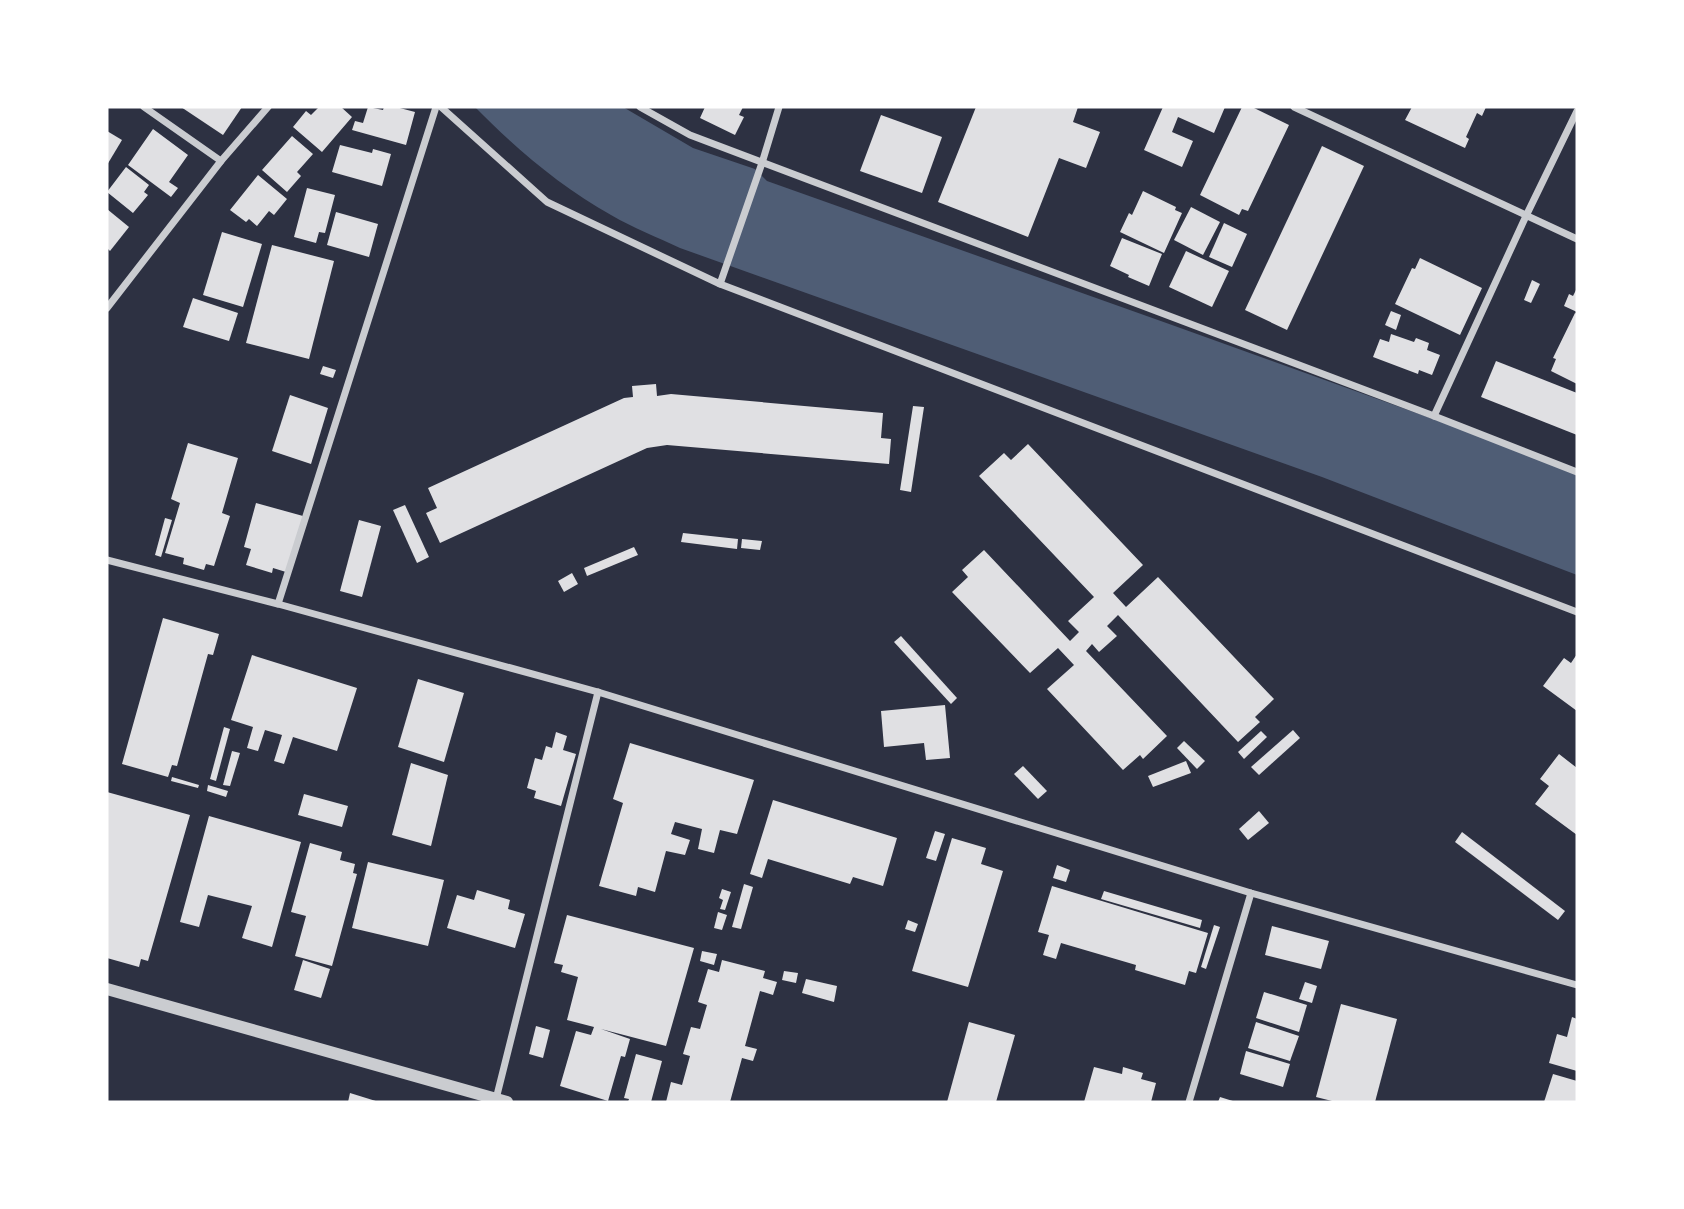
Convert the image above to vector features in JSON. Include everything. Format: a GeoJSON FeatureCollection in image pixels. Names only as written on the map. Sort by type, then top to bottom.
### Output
{"type":"FeatureCollection","features":[{"type":"Feature","properties":{"kind":"street"},"geometry":{"type":"LineString","coordinates":[[144,107],[222,161]]}},
{"type":"Feature","properties":{"kind":"street"},"geometry":{"type":"LineString","coordinates":[[107,308],[222,161],[268,107]]}},
{"type":"Feature","properties":{"kind":"street"},"geometry":{"type":"LineString","coordinates":[[278,604],[438,107],[547,202],[719,284],[1577,612]]}},
{"type":"Feature","properties":{"kind":"street"},"geometry":{"type":"LineString","coordinates":[[640,107],[690,135],[1577,472]]}},
{"type":"Feature","properties":{"kind":"street"},"geometry":{"type":"LineString","coordinates":[[719,284],[779,107]]}},
{"type":"Feature","properties":{"kind":"street"},"geometry":{"type":"LineString","coordinates":[[1294,107],[1577,239]]}},
{"type":"Feature","properties":{"kind":"street"},"geometry":{"type":"LineString","coordinates":[[1434,416],[1577,111]]}},
{"type":"Feature","properties":{"kind":"street"},"geometry":{"type":"LineString","coordinates":[[107,560],[598,692],[1251,893],[1577,985]]}},
{"type":"Feature","properties":{"kind":"street"},"geometry":{"type":"LineString","coordinates":[[107,989],[502,1101],[598,692]]}},
{"type":"Feature","properties":{"kind":"street"},"geometry":{"type":"LineString","coordinates":[[1189,1102],[1251,893]]}},
{"type":"Feature","properties":{"kind":"water"},"geometry":{"type":"Polygon","coordinates":[[[475,107],[623,107],[693,148],[755,169],[767,181],[1577,471],[1577,575],[1322,477],[680,248],[619,220],[574,192],[522,152],[475,107]]]}},
{"type":"Feature","properties":{"kind":"building"},"geometry":{"type":"Polygon","coordinates":[[[181,107],[242,107],[223,135],[181,107]]]}},
{"type":"Feature","properties":{"kind":"building"},"geometry":{"type":"Polygon","coordinates":[[[319,107],[341,107],[352,117],[322,152],[293,127],[306,111],[311,115],[319,107]]]}},
{"type":"Feature","properties":{"kind":"building"},"geometry":{"type":"Polygon","coordinates":[[[368,107],[383,110],[384,107],[396,107],[415,112],[406,145],[352,130],[355,121],[363,123],[368,107]]]}},
{"type":"Feature","properties":{"kind":"building"},"geometry":{"type":"Polygon","coordinates":[[[705,107],[743,107],[739,115],[744,117],[735,135],[700,118],[705,107]]]}},
{"type":"Feature","properties":{"kind":"building"},"geometry":{"type":"Polygon","coordinates":[[[976,107],[1078,107],[1073,122],[1100,132],[1086,168],[1059,158],[1028,237],[938,202],[976,107]]]}},
{"type":"Feature","properties":{"kind":"building"},"geometry":{"type":"Polygon","coordinates":[[[1163,107],[1225,107],[1214,133],[1178,117],[1172,132],[1193,141],[1182,167],[1144,150],[1163,107]]]}},
{"type":"Feature","properties":{"kind":"building"},"geometry":{"type":"Polygon","coordinates":[[[1242,107],[1252,107],[1289,125],[1248,211],[1242,209],[1239,215],[1200,195],[1242,107]]]}},
{"type":"Feature","properties":{"kind":"building"},"geometry":{"type":"Polygon","coordinates":[[[1412,107],[1486,107],[1482,116],[1477,113],[1466,137],[1469,139],[1465,148],[1405,120],[1412,107]]]}},
{"type":"Feature","properties":{"kind":"building"},"geometry":{"type":"Polygon","coordinates":[[[881,115],[942,137],[922,193],[860,171],[881,115]]]}},
{"type":"Feature","properties":{"kind":"building"},"geometry":{"type":"Polygon","coordinates":[[[153,129],[188,155],[169,182],[178,188],[171,197],[128,165],[153,129]]]}},
{"type":"Feature","properties":{"kind":"building"},"geometry":{"type":"Polygon","coordinates":[[[107,131],[122,140],[107,165],[107,131]]]}},
{"type":"Feature","properties":{"kind":"building"},"geometry":{"type":"Polygon","coordinates":[[[292,136],[313,154],[297,172],[301,176],[287,192],[262,170],[292,136]]]}},
{"type":"Feature","properties":{"kind":"building"},"geometry":{"type":"Polygon","coordinates":[[[340,145],[372,153],[373,149],[391,154],[382,186],[332,172],[340,145]]]}},
{"type":"Feature","properties":{"kind":"building"},"geometry":{"type":"Polygon","coordinates":[[[1322,146],[1364,166],[1287,330],[1245,310],[1322,146]]]}},
{"type":"Feature","properties":{"kind":"building"},"geometry":{"type":"Polygon","coordinates":[[[126,167],[149,185],[144,192],[148,195],[133,213],[107,192],[126,167]]]}},
{"type":"Feature","properties":{"kind":"building"},"geometry":{"type":"Polygon","coordinates":[[[258,175],[287,199],[274,215],[269,211],[257,226],[249,219],[246,222],[230,210],[258,175]]]}},
{"type":"Feature","properties":{"kind":"building"},"geometry":{"type":"Polygon","coordinates":[[[307,188],[335,195],[325,233],[319,232],[316,243],[294,237],[307,188]]]}},
{"type":"Feature","properties":{"kind":"building"},"geometry":{"type":"Polygon","coordinates":[[[1143,191],[1176,207],[1175,210],[1182,213],[1164,253],[1120,232],[1129,213],[1132,215],[1143,191]]]}},
{"type":"Feature","properties":{"kind":"building"},"geometry":{"type":"Polygon","coordinates":[[[1191,207],[1220,222],[1203,255],[1174,240],[1191,207]]]}},
{"type":"Feature","properties":{"kind":"building"},"geometry":{"type":"Polygon","coordinates":[[[107,209],[129,227],[110,251],[107,248],[107,209]]]}},
{"type":"Feature","properties":{"kind":"building"},"geometry":{"type":"Polygon","coordinates":[[[336,212],[378,224],[369,257],[327,245],[336,212]]]}},
{"type":"Feature","properties":{"kind":"building"},"geometry":{"type":"Polygon","coordinates":[[[1224,223],[1247,234],[1232,267],[1209,257],[1224,223]]]}},
{"type":"Feature","properties":{"kind":"building"},"geometry":{"type":"Polygon","coordinates":[[[222,232],[262,244],[243,307],[203,295],[222,232]]]}},
{"type":"Feature","properties":{"kind":"building"},"geometry":{"type":"Polygon","coordinates":[[[1122,238],[1162,254],[1149,286],[1110,266],[1122,238]]]}},
{"type":"Feature","properties":{"kind":"building"},"geometry":{"type":"Polygon","coordinates":[[[272,245],[334,261],[309,359],[246,343],[272,245]]]}},
{"type":"Feature","properties":{"kind":"building"},"geometry":{"type":"Polygon","coordinates":[[[1186,251],[1229,271],[1212,307],[1169,287],[1186,251]]]}},
{"type":"Feature","properties":{"kind":"building"},"geometry":{"type":"Polygon","coordinates":[[[1420,258],[1482,288],[1460,335],[1395,304],[1412,268],[1415,269],[1420,258]]]}},
{"type":"Feature","properties":{"kind":"building"},"geometry":{"type":"Polygon","coordinates":[[[1532,280],[1540,284],[1531,303],[1524,300],[1532,280]]]}},
{"type":"Feature","properties":{"kind":"building"},"geometry":{"type":"Polygon","coordinates":[[[1577,288],[1577,312],[1564,306],[1569,294],[1573,296],[1577,288]]]}},
{"type":"Feature","properties":{"kind":"building"},"geometry":{"type":"Polygon","coordinates":[[[193,298],[238,313],[229,341],[183,327],[193,298]]]}},
{"type":"Feature","properties":{"kind":"building"},"geometry":{"type":"Polygon","coordinates":[[[1391,311],[1401,315],[1396,330],[1385,325],[1391,311]]]}},
{"type":"Feature","properties":{"kind":"building"},"geometry":{"type":"Polygon","coordinates":[[[1575,313],[1577,384],[1551,371],[1556,359],[1553,358],[1575,313]]]}},
{"type":"Feature","properties":{"kind":"building"},"geometry":{"type":"Polygon","coordinates":[[[1391,334],[1414,342],[1416,338],[1429,343],[1427,350],[1440,355],[1432,375],[1419,370],[1418,374],[1373,357],[1380,339],[1389,342],[1391,334]]]}},
{"type":"Feature","properties":{"kind":"building"},"geometry":{"type":"Polygon","coordinates":[[[1496,361],[1577,393],[1577,435],[1481,397],[1496,361]]]}},
{"type":"Feature","properties":{"kind":"building"},"geometry":{"type":"Polygon","coordinates":[[[323,366],[336,370],[333,378],[320,374],[323,366]]]}},
{"type":"Feature","properties":{"kind":"building"},"geometry":{"type":"Polygon","coordinates":[[[656,384],[657,396],[671,394],[883,413],[881,438],[891,439],[889,464],[667,445],[647,448],[440,543],[426,513],[437,508],[428,488],[624,398],[633,397],[632,386],[656,384]]]}},
{"type":"Feature","properties":{"kind":"building"},"geometry":{"type":"Polygon","coordinates":[[[290,395],[328,408],[311,464],[272,451],[290,395]]]}},
{"type":"Feature","properties":{"kind":"building"},"geometry":{"type":"Polygon","coordinates":[[[913,406],[924,407],[911,492],[900,490],[913,406]]]}},
{"type":"Feature","properties":{"kind":"building"},"geometry":{"type":"Polygon","coordinates":[[[188,443],[238,458],[222,513],[230,516],[214,566],[206,564],[204,570],[183,564],[184,558],[165,553],[180,503],[171,499],[188,443]]]}},
{"type":"Feature","properties":{"kind":"building"},"geometry":{"type":"Polygon","coordinates":[[[1028,444],[1143,565],[1113,593],[1126,607],[1158,577],[1274,699],[1255,717],[1260,722],[1238,742],[1118,615],[1107,626],[1117,636],[1099,652],[1092,644],[1086,651],[1167,736],[1143,759],[1140,755],[1123,770],[1047,689],[1074,665],[1058,648],[1030,673],[952,592],[968,577],[962,570],[984,550],[1070,641],[1079,632],[1068,621],[1094,597],[979,476],[1004,453],[1011,460],[1028,444]]]}},
{"type":"Feature","properties":{"kind":"building"},"geometry":{"type":"Polygon","coordinates":[[[256,503],[303,516],[286,572],[273,568],[272,573],[246,565],[251,549],[244,547],[256,503]]]}},
{"type":"Feature","properties":{"kind":"building"},"geometry":{"type":"Polygon","coordinates":[[[405,505],[429,557],[417,563],[393,510],[405,505]]]}},
{"type":"Feature","properties":{"kind":"building"},"geometry":{"type":"Polygon","coordinates":[[[165,518],[172,520],[161,557],[155,555],[165,518]]]}},
{"type":"Feature","properties":{"kind":"building"},"geometry":{"type":"Polygon","coordinates":[[[359,520],[381,526],[362,597],[340,591],[359,520]]]}},
{"type":"Feature","properties":{"kind":"building"},"geometry":{"type":"Polygon","coordinates":[[[683,533],[738,539],[737,549],[681,542],[683,533]]]}},
{"type":"Feature","properties":{"kind":"building"},"geometry":{"type":"Polygon","coordinates":[[[742,539],[762,541],[760,550],[741,548],[742,539]]]}},
{"type":"Feature","properties":{"kind":"building"},"geometry":{"type":"Polygon","coordinates":[[[634,547],[638,555],[587,576],[584,568],[634,547]]]}},
{"type":"Feature","properties":{"kind":"building"},"geometry":{"type":"Polygon","coordinates":[[[572,573],[578,584],[564,592],[558,581],[572,573]]]}},
{"type":"Feature","properties":{"kind":"building"},"geometry":{"type":"Polygon","coordinates":[[[163,618],[219,634],[213,655],[208,654],[177,766],[172,765],[168,777],[122,764],[163,618]]]}},
{"type":"Feature","properties":{"kind":"building"},"geometry":{"type":"Polygon","coordinates":[[[901,636],[957,698],[951,704],[894,642],[901,636]]]}},
{"type":"Feature","properties":{"kind":"building"},"geometry":{"type":"Polygon","coordinates":[[[1577,654],[1577,711],[1543,686],[1564,658],[1571,663],[1577,654]]]}},
{"type":"Feature","properties":{"kind":"building"},"geometry":{"type":"Polygon","coordinates":[[[252,655],[357,688],[337,751],[293,737],[284,764],[274,761],[282,735],[265,730],[258,751],[247,748],[253,727],[231,720],[252,655]]]}},
{"type":"Feature","properties":{"kind":"building"},"geometry":{"type":"Polygon","coordinates":[[[418,679],[464,693],[444,762],[398,747],[418,679]]]}},
{"type":"Feature","properties":{"kind":"building"},"geometry":{"type":"Polygon","coordinates":[[[945,705],[950,758],[926,760],[924,743],[884,747],[881,711],[945,705]]]}},
{"type":"Feature","properties":{"kind":"building"},"geometry":{"type":"Polygon","coordinates":[[[224,727],[230,729],[216,781],[210,779],[224,727]]]}},
{"type":"Feature","properties":{"kind":"building"},"geometry":{"type":"Polygon","coordinates":[[[1293,730],[1300,738],[1259,775],[1251,767],[1293,730]]]}},
{"type":"Feature","properties":{"kind":"building"},"geometry":{"type":"Polygon","coordinates":[[[1261,731],[1267,737],[1244,759],[1238,752],[1261,731]]]}},
{"type":"Feature","properties":{"kind":"building"},"geometry":{"type":"Polygon","coordinates":[[[556,732],[567,736],[563,750],[576,754],[561,806],[534,798],[536,791],[527,788],[535,758],[542,760],[546,746],[552,748],[556,732]]]}},
{"type":"Feature","properties":{"kind":"building"},"geometry":{"type":"Polygon","coordinates":[[[1184,741],[1205,761],[1197,769],[1177,748],[1184,741]]]}},
{"type":"Feature","properties":{"kind":"building"},"geometry":{"type":"Polygon","coordinates":[[[630,743],[754,780],[737,834],[720,830],[714,853],[698,849],[702,829],[675,822],[671,834],[690,840],[685,855],[666,851],[655,892],[638,887],[636,896],[599,886],[623,803],[613,799],[630,743]]]}},
{"type":"Feature","properties":{"kind":"building"},"geometry":{"type":"Polygon","coordinates":[[[232,751],[240,753],[230,786],[223,785],[232,751]]]}},
{"type":"Feature","properties":{"kind":"building"},"geometry":{"type":"Polygon","coordinates":[[[1559,754],[1577,768],[1577,835],[1535,804],[1549,786],[1540,779],[1559,754]]]}},
{"type":"Feature","properties":{"kind":"building"},"geometry":{"type":"Polygon","coordinates":[[[1186,761],[1191,773],[1153,787],[1148,776],[1186,761]]]}},
{"type":"Feature","properties":{"kind":"building"},"geometry":{"type":"Polygon","coordinates":[[[411,763],[448,775],[431,846],[392,835],[411,763]]]}},
{"type":"Feature","properties":{"kind":"building"},"geometry":{"type":"Polygon","coordinates":[[[1023,766],[1047,791],[1038,799],[1014,774],[1023,766]]]}},
{"type":"Feature","properties":{"kind":"building"},"geometry":{"type":"Polygon","coordinates":[[[172,777],[199,785],[198,788],[171,781],[172,777]]]}},
{"type":"Feature","properties":{"kind":"building"},"geometry":{"type":"Polygon","coordinates":[[[208,785],[228,791],[226,797],[207,791],[208,785]]]}},
{"type":"Feature","properties":{"kind":"building"},"geometry":{"type":"Polygon","coordinates":[[[107,792],[190,815],[148,961],[141,959],[139,967],[107,958],[107,792]]]}},
{"type":"Feature","properties":{"kind":"building"},"geometry":{"type":"Polygon","coordinates":[[[304,794],[348,806],[342,827],[298,815],[304,794]]]}},
{"type":"Feature","properties":{"kind":"building"},"geometry":{"type":"Polygon","coordinates":[[[773,800],[897,838],[883,886],[853,877],[850,884],[768,859],[762,878],[750,874],[773,800]]]}},
{"type":"Feature","properties":{"kind":"building"},"geometry":{"type":"Polygon","coordinates":[[[1259,811],[1269,823],[1248,840],[1239,829],[1259,811]]]}},
{"type":"Feature","properties":{"kind":"building"},"geometry":{"type":"Polygon","coordinates":[[[209,816],[301,842],[272,947],[242,938],[252,906],[208,895],[199,927],[180,922],[209,816]]]}},
{"type":"Feature","properties":{"kind":"building"},"geometry":{"type":"Polygon","coordinates":[[[935,831],[945,834],[936,861],[926,858],[935,831]]]}},
{"type":"Feature","properties":{"kind":"building"},"geometry":{"type":"Polygon","coordinates":[[[1462,832],[1565,911],[1558,920],[1455,842],[1462,832]]]}},
{"type":"Feature","properties":{"kind":"building"},"geometry":{"type":"Polygon","coordinates":[[[952,838],[986,848],[981,864],[1003,871],[968,987],[912,971],[952,838]]]}},
{"type":"Feature","properties":{"kind":"building"},"geometry":{"type":"Polygon","coordinates":[[[310,843],[342,852],[340,860],[355,864],[353,873],[357,874],[332,966],[295,956],[306,916],[291,912],[310,843]]]}},
{"type":"Feature","properties":{"kind":"building"},"geometry":{"type":"Polygon","coordinates":[[[368,862],[444,880],[428,946],[352,928],[368,862]]]}},
{"type":"Feature","properties":{"kind":"building"},"geometry":{"type":"Polygon","coordinates":[[[1057,865],[1070,870],[1066,882],[1053,878],[1057,865]]]}},
{"type":"Feature","properties":{"kind":"building"},"geometry":{"type":"Polygon","coordinates":[[[744,884],[753,887],[741,929],[732,927],[744,884]]]}},
{"type":"Feature","properties":{"kind":"building"},"geometry":{"type":"Polygon","coordinates":[[[1052,886],[1208,933],[1196,973],[1189,971],[1185,985],[1135,970],[1136,965],[1061,943],[1056,959],[1043,955],[1049,935],[1038,932],[1052,886]]]}},
{"type":"Feature","properties":{"kind":"building"},"geometry":{"type":"Polygon","coordinates":[[[722,889],[731,892],[725,910],[720,909],[722,889]]]}},
{"type":"Feature","properties":{"kind":"building"},"geometry":{"type":"Polygon","coordinates":[[[477,890],[510,900],[508,909],[525,914],[515,948],[447,928],[457,895],[474,900],[477,890]]]}},
{"type":"Feature","properties":{"kind":"building"},"geometry":{"type":"Polygon","coordinates":[[[1104,891],[1202,920],[1200,928],[1101,899],[1104,891]]]}},
{"type":"Feature","properties":{"kind":"building"},"geometry":{"type":"Polygon","coordinates":[[[718,912],[727,915],[722,930],[714,928],[718,912]]]}},
{"type":"Feature","properties":{"kind":"building"},"geometry":{"type":"Polygon","coordinates":[[[567,915],[694,948],[666,1046],[601,1029],[630,1039],[625,1057],[621,1056],[608,1101],[560,1086],[576,1031],[591,1035],[594,1027],[567,1020],[578,977],[561,972],[563,965],[554,963],[567,915]]]}},
{"type":"Feature","properties":{"kind":"building"},"geometry":{"type":"Polygon","coordinates":[[[908,920],[918,924],[915,932],[905,929],[908,920]]]}},
{"type":"Feature","properties":{"kind":"building"},"geometry":{"type":"Polygon","coordinates":[[[1214,925],[1220,927],[1206,969],[1201,967],[1214,925]]]}},
{"type":"Feature","properties":{"kind":"building"},"geometry":{"type":"Polygon","coordinates":[[[1272,926],[1329,941],[1321,969],[1265,955],[1272,926]]]}},
{"type":"Feature","properties":{"kind":"building"},"geometry":{"type":"Polygon","coordinates":[[[702,951],[717,954],[714,965],[700,961],[702,951]]]}},
{"type":"Feature","properties":{"kind":"building"},"geometry":{"type":"Polygon","coordinates":[[[303,960],[330,969],[321,998],[294,990],[303,960]]]}},
{"type":"Feature","properties":{"kind":"building"},"geometry":{"type":"Polygon","coordinates":[[[722,960],[765,971],[763,978],[777,982],[773,995],[760,991],[745,1046],[757,1049],[753,1061],[742,1058],[730,1102],[666,1102],[671,1082],[682,1085],[690,1056],[683,1054],[691,1027],[700,1029],[707,1005],[698,1002],[708,969],[719,972],[722,960]]]}},
{"type":"Feature","properties":{"kind":"building"},"geometry":{"type":"Polygon","coordinates":[[[784,971],[798,973],[796,983],[782,980],[784,971]]]}},
{"type":"Feature","properties":{"kind":"building"},"geometry":{"type":"Polygon","coordinates":[[[806,979],[837,986],[834,1002],[802,993],[806,979]]]}},
{"type":"Feature","properties":{"kind":"building"},"geometry":{"type":"Polygon","coordinates":[[[1305,982],[1317,986],[1312,1003],[1299,999],[1305,982]]]}},
{"type":"Feature","properties":{"kind":"building"},"geometry":{"type":"Polygon","coordinates":[[[1264,992],[1307,1005],[1299,1032],[1256,1018],[1264,992]]]}},
{"type":"Feature","properties":{"kind":"building"},"geometry":{"type":"Polygon","coordinates":[[[1341,1004],[1397,1019],[1375,1102],[1336,1102],[1316,1097],[1341,1004]]]}},
{"type":"Feature","properties":{"kind":"building"},"geometry":{"type":"Polygon","coordinates":[[[1572,1017],[1577,1019],[1577,1071],[1549,1063],[1557,1034],[1567,1037],[1572,1017]]]}},
{"type":"Feature","properties":{"kind":"building"},"geometry":{"type":"Polygon","coordinates":[[[969,1022],[1015,1035],[996,1102],[947,1102],[969,1022]]]}},
{"type":"Feature","properties":{"kind":"building"},"geometry":{"type":"Polygon","coordinates":[[[1256,1022],[1299,1036],[1290,1061],[1248,1048],[1256,1022]]]}},
{"type":"Feature","properties":{"kind":"building"},"geometry":{"type":"Polygon","coordinates":[[[536,1026],[550,1030],[543,1058],[529,1054],[536,1026]]]}},
{"type":"Feature","properties":{"kind":"building"},"geometry":{"type":"Polygon","coordinates":[[[1246,1051],[1290,1064],[1283,1087],[1240,1074],[1246,1051]]]}},
{"type":"Feature","properties":{"kind":"building"},"geometry":{"type":"Polygon","coordinates":[[[636,1054],[662,1061],[651,1102],[628,1102],[629,1099],[624,1098],[636,1054]]]}},
{"type":"Feature","properties":{"kind":"building"},"geometry":{"type":"Polygon","coordinates":[[[1094,1067],[1122,1074],[1123,1067],[1143,1073],[1141,1079],[1156,1083],[1151,1102],[1084,1102],[1094,1067]]]}},
{"type":"Feature","properties":{"kind":"building"},"geometry":{"type":"Polygon","coordinates":[[[1553,1074],[1577,1081],[1577,1102],[1544,1102],[1553,1074]]]}},
{"type":"Feature","properties":{"kind":"building"},"geometry":{"type":"Polygon","coordinates":[[[350,1093],[379,1102],[348,1102],[350,1093]]]}},
{"type":"Feature","properties":{"kind":"building"},"geometry":{"type":"Polygon","coordinates":[[[1220,1097],[1236,1102],[1218,1102],[1220,1097]]]}}]}
